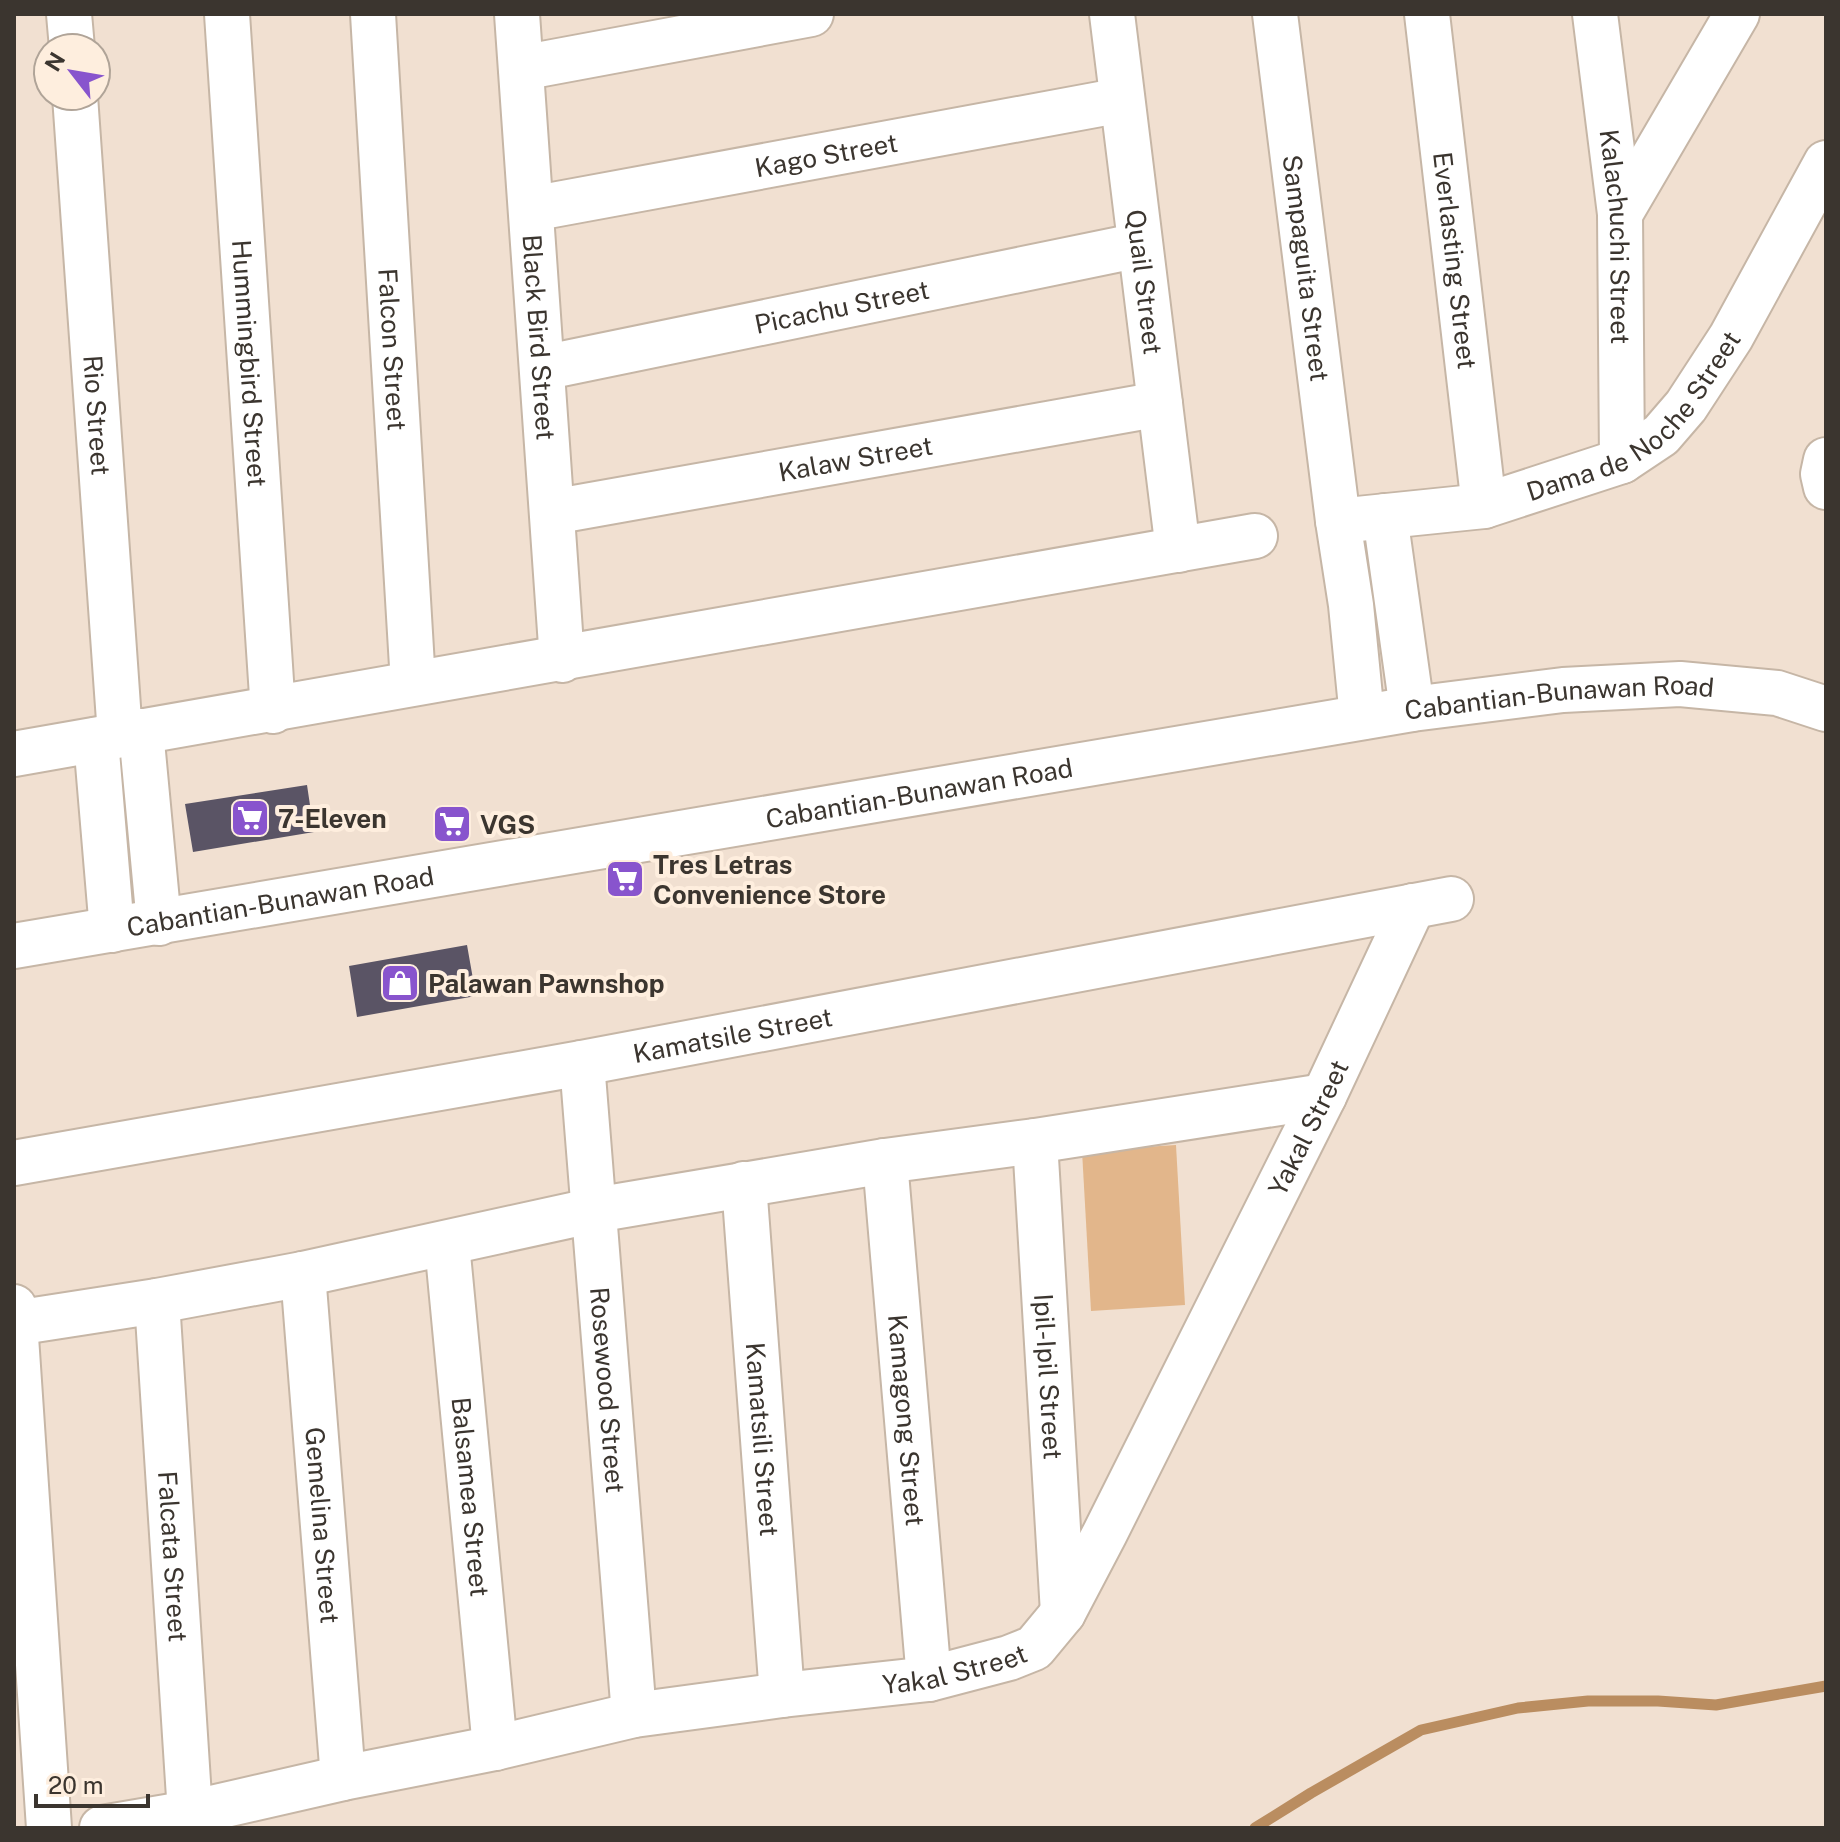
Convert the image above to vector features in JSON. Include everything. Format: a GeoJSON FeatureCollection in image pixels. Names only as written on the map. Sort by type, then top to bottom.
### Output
{"type":"FeatureCollection","features":[{"type":"Feature","properties":{"kind":"street","name":"Hummingbird Street"},"geometry":{"type":"LineString","coordinates":[[227,14],[273,711]]}},
{"type":"Feature","properties":{"kind":"street","name":"Falcon Street"},"geometry":{"type":"LineString","coordinates":[[373,14],[413,683]]}},
{"type":"Feature","properties":{"kind":"street","name":"Black Bird Street"},"geometry":{"type":"LineString","coordinates":[[517,14],[562,660]]}},
{"type":"Feature","properties":{"kind":"street"},"geometry":{"type":"LineString","coordinates":[[521,68],[811,14]]}},
{"type":"Feature","properties":{"kind":"street","name":"Quail Street"},"geometry":{"type":"LineString","coordinates":[[1112,14],[1178,550]]}},
{"type":"Feature","properties":{"kind":"street","name":"Sampaguita Street"},"geometry":{"type":"LineString","coordinates":[[1275,14],[1351,605],[1362,717]]}},
{"type":"Feature","properties":{"kind":"street","name":"Everlasting Street"},"geometry":{"type":"LineString","coordinates":[[1427,14],[1484,506]]}},
{"type":"Feature","properties":{"kind":"street","name":"Kalachuchi Street"},"geometry":{"type":"LineString","coordinates":[[1595,14],[1620,214],[1622,461]]}},
{"type":"Feature","properties":{"kind":"street"},"geometry":{"type":"LineString","coordinates":[[1620,214],[1737,14]]}},
{"type":"Feature","properties":{"kind":"street","name":"Kago Street"},"geometry":{"type":"LineString","coordinates":[[531,209],[1122,100]]}},
{"type":"Feature","properties":{"kind":"street","name":"Rio Street"},"geometry":{"type":"LineString","coordinates":[[76,112],[119,735]]}},
{"type":"Feature","properties":{"kind":"street","name":"Dama de Noche Street"},"geometry":{"type":"LineString","coordinates":[[1338,521],[1484,506],[1622,461],[1661,435],[1686,406],[1731,337],[1826,163]]}},
{"type":"Feature","properties":{"kind":"street","name":"Picachu Street"},"geometry":{"type":"LineString","coordinates":[[542,368],[1140,245]]}},
{"type":"Feature","properties":{"kind":"street","name":"Kalaw Street"},"geometry":{"type":"LineString","coordinates":[[552,512],[1160,404]]}},
{"type":"Feature","properties":{"kind":"street"},"geometry":{"type":"LineString","coordinates":[[1826,460],[1823,474],[1826,487]]}},
{"type":"Feature","properties":{"kind":"street"},"geometry":{"type":"LineString","coordinates":[[1385,516],[1412,709]]}},
{"type":"Feature","properties":{"kind":"street"},"geometry":{"type":"LineString","coordinates":[[14,754],[273,711],[413,683],[562,660],[1255,536]]}},
{"type":"Feature","properties":{"kind":"street","name":"Cabantian-Bunawan Road"},"geometry":{"type":"LineString","coordinates":[[14,946],[1412,709],[1563,690],[1680,684],[1777,693],[1826,709]]}},
{"type":"Feature","properties":{"kind":"street"},"geometry":{"type":"LineString","coordinates":[[119,735],[159,923]]}},
{"type":"Feature","properties":{"kind":"street"},"geometry":{"type":"LineString","coordinates":[[112,930],[119,735]]}},
{"type":"Feature","properties":{"kind":"street","name":"Kamatsile Street"},"geometry":{"type":"LineString","coordinates":[[14,1163],[582,1063],[1432,903]]}},
{"type":"Feature","properties":{"kind":"street","name":"Yakal Street"},"geometry":{"type":"LineString","coordinates":[[102,1828],[190,1813],[634,1715],[929,1679],[1009,1658],[1034,1648],[1063,1613],[1324,1096],[1432,903]]}},
{"type":"Feature","properties":{"kind":"street","name":"Rosewood Street"},"geometry":{"type":"LineString","coordinates":[[582,1063],[634,1715]]}},
{"type":"Feature","properties":{"kind":"street"},"geometry":{"type":"LineString","coordinates":[[49,1828],[15,1315],[157,1301],[303,1274],[595,1210],[885,1161],[1324,1096]]}},
{"type":"Feature","properties":{"kind":"street","name":"Ipil-Ipil Street"},"geometry":{"type":"LineString","coordinates":[[1035,1141],[1063,1613]]}},
{"type":"Feature","properties":{"kind":"street","name":"Kamagong Street"},"geometry":{"type":"LineString","coordinates":[[885,1161],[929,1679]]}},
{"type":"Feature","properties":{"kind":"street","name":"Kamatsili Street"},"geometry":{"type":"LineString","coordinates":[[744,1184],[782,1695]]}},
{"type":"Feature","properties":{"kind":"street","name":"Balsamea Street"},"geometry":{"type":"LineString","coordinates":[[447,1244],[495,1748]]}},
{"type":"Feature","properties":{"kind":"street","name":"Gemelina Street"},"geometry":{"type":"LineString","coordinates":[[303,1274],[343,1778]]}},
{"type":"Feature","properties":{"kind":"street","name":"Falcata Street"},"geometry":{"type":"LineString","coordinates":[[157,1301],[190,1813]]}},
{"type":"Feature","properties":{"kind":"shaded area"},"geometry":{"type":"Polygon","coordinates":[[[1176,1145],[1185,1305],[1091,1311],[1082,1151],[1176,1145]]]}},
{"type":"Feature","properties":{"kind":"building","name":"7-Eleven"},"geometry":{"type":"Polygon","coordinates":[[[307,785],[314,832],[193,852],[185,804],[307,785]]]}},
{"type":"Feature","properties":{"kind":"building"},"geometry":{"type":"Polygon","coordinates":[[[467,945],[476,996],[357,1017],[349,966],[467,945]]]}},
{"type":"Feature","properties":{"kind":"waterway"},"geometry":{"type":"LineString","coordinates":[[1255,1828],[1421,1730],[1518,1708],[1588,1701],[1716,1705],[1826,1686]]}},
{"type":"Feature","properties":{"kind":"place","name":"7-Eleven"},"geometry":{"type":"Point","coordinates":[250,818]}},
{"type":"Feature","properties":{"kind":"place","name":"VGS"},"geometry":{"type":"Point","coordinates":[452,824]}},
{"type":"Feature","properties":{"kind":"place","name":"Tres Letras Convenience Store"},"geometry":{"type":"Point","coordinates":[625,879]}},
{"type":"Feature","properties":{"kind":"place","name":"Palawan Pawnshop"},"geometry":{"type":"Point","coordinates":[400,983]}}]}
